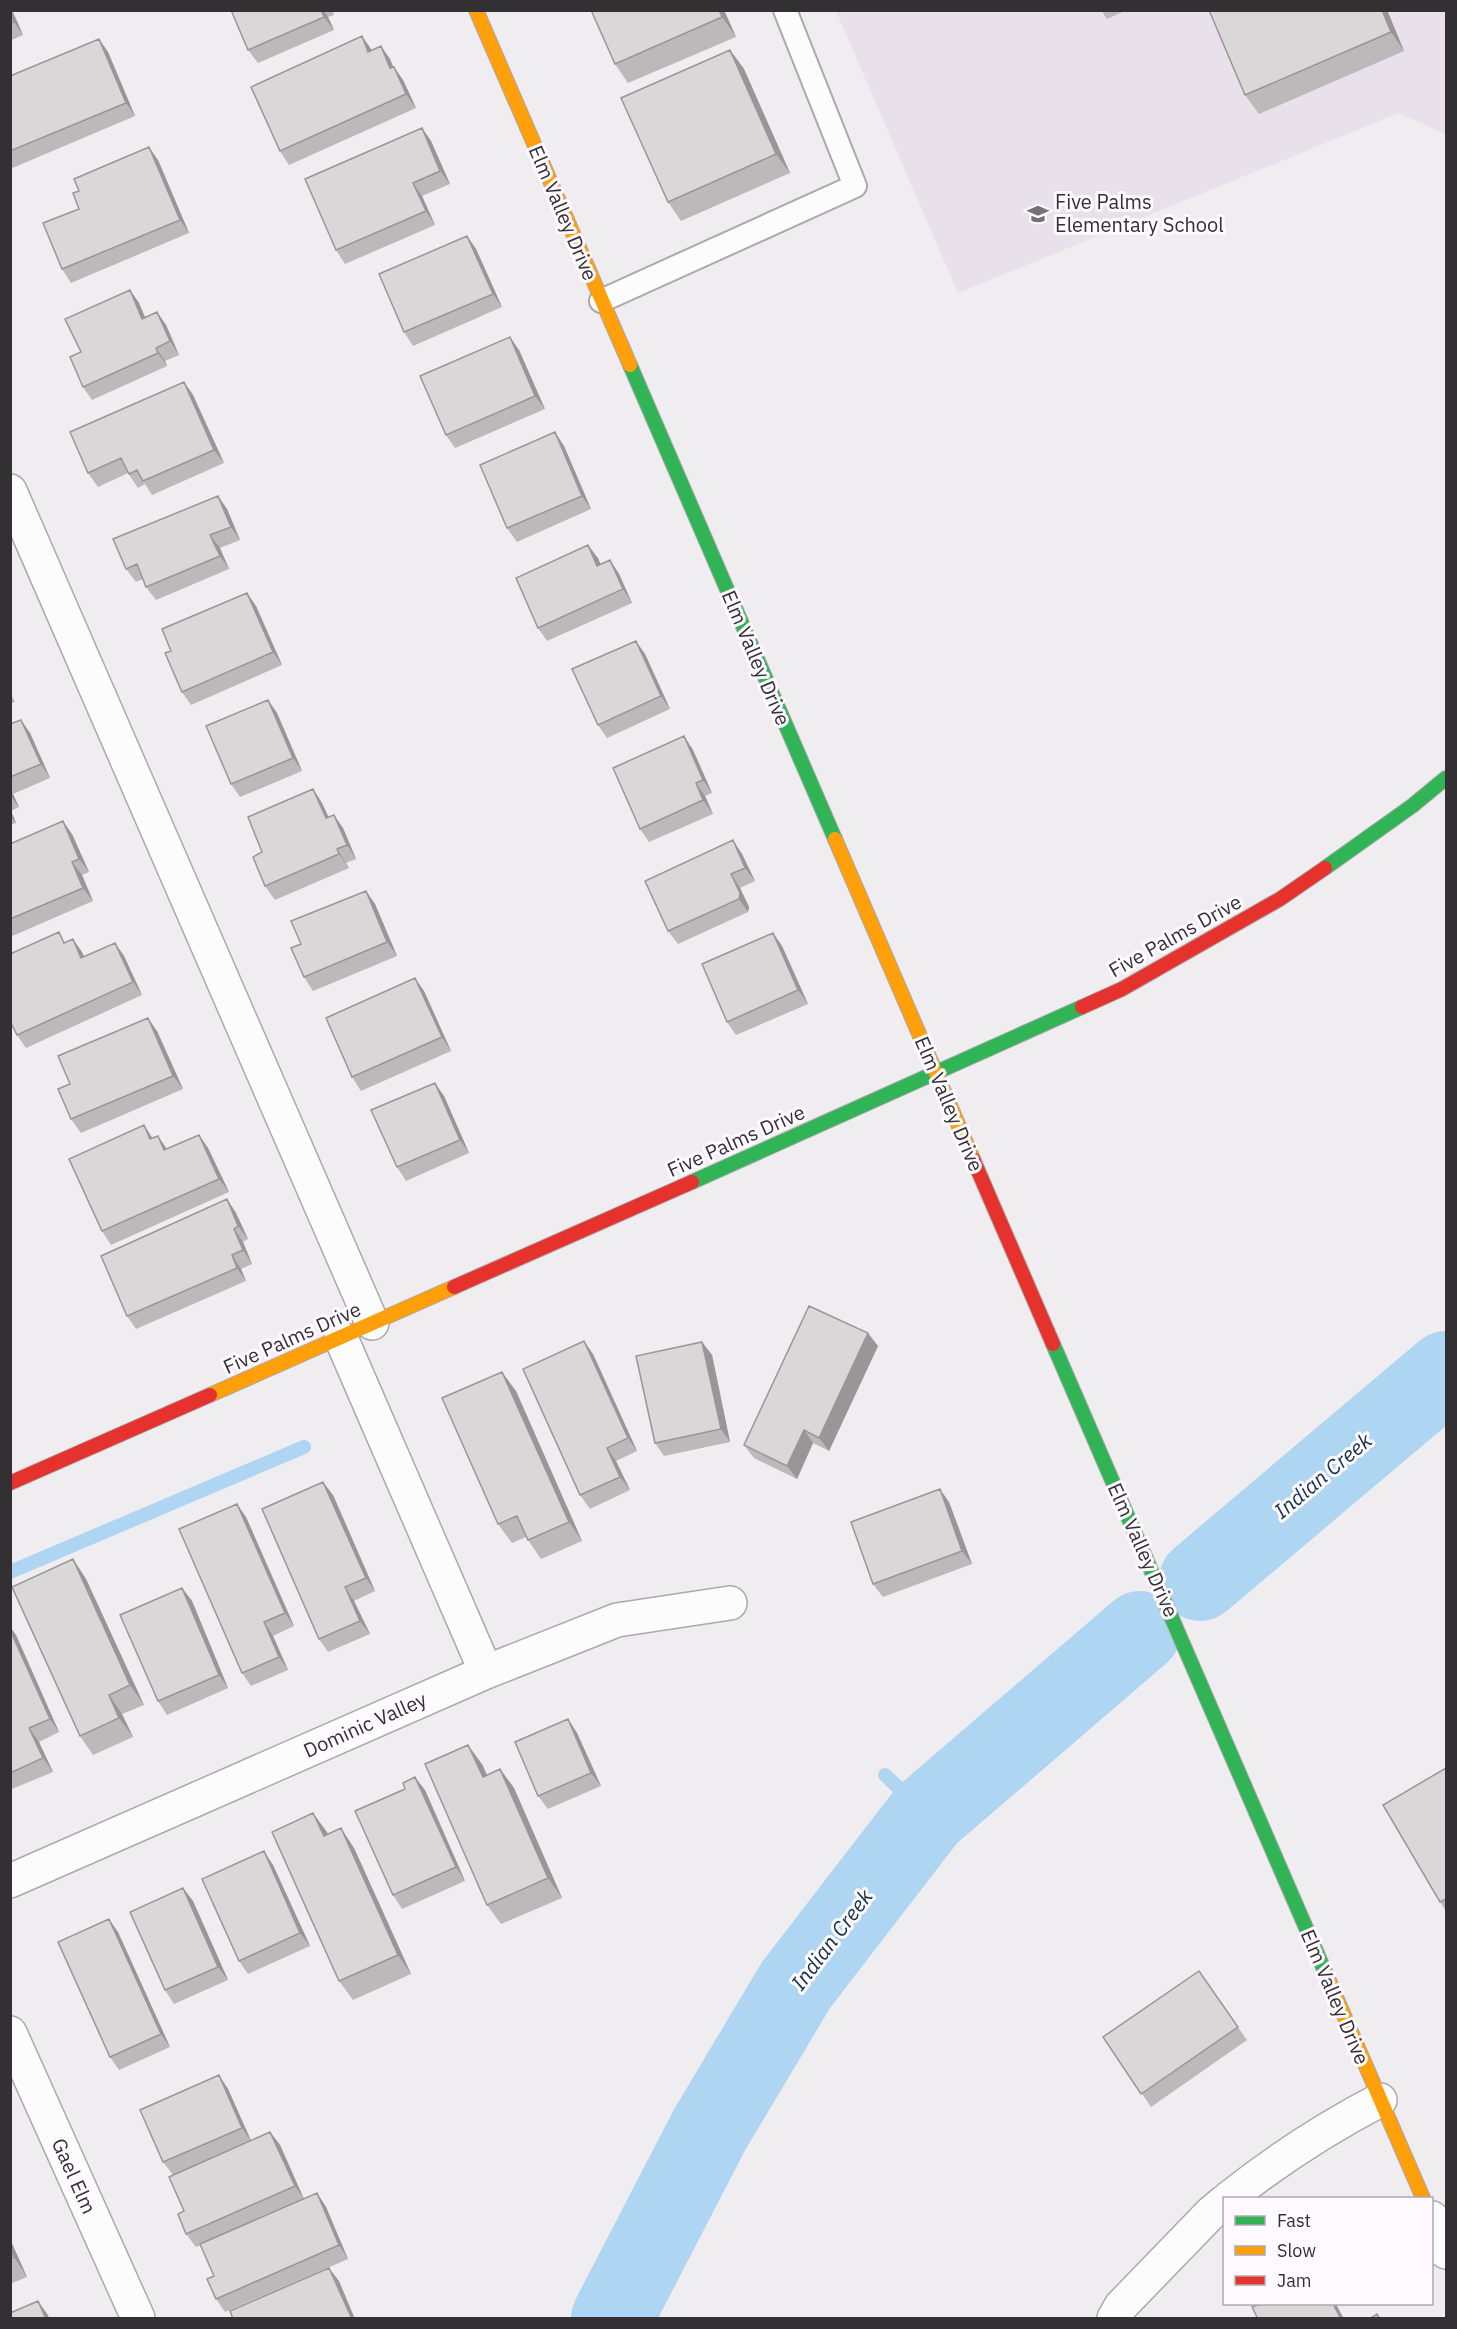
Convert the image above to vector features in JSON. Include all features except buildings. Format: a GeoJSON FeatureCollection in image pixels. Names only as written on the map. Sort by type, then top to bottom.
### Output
{"type":"FeatureCollection","features":[{"type":"Feature","properties":{"kind":"street","name":"Elm Valley Drive"},"geometry":{"type":"LineString","coordinates":[[476,10],[1422,2197]]}},
{"type":"Feature","properties":{"kind":"street"},"geometry":{"type":"LineString","coordinates":[[10,491],[372,1323]]}},
{"type":"Feature","properties":{"kind":"street","name":"Five Palms Drive"},"geometry":{"type":"LineString","coordinates":[[10,1484],[1122,990],[1280,899],[1413,806],[1446,778]]}},
{"type":"Feature","properties":{"kind":"street"},"geometry":{"type":"LineString","coordinates":[[341,1338],[486,1672]]}},
{"type":"Feature","properties":{"kind":"street","name":"Dominic Valley"},"geometry":{"type":"LineString","coordinates":[[10,1881],[486,1672],[617,1620],[730,1603]]}},
{"type":"Feature","properties":{"kind":"street","name":"Gael Elm"},"geometry":{"type":"LineString","coordinates":[[10,2033],[138,2319]]}},
{"type":"Feature","properties":{"kind":"street"},"geometry":{"type":"LineString","coordinates":[[1231,2197],[1271,2165],[1335,2123],[1380,2100]]}},
{"type":"Feature","properties":{"kind":"street"},"geometry":{"type":"LineString","coordinates":[[1114,2319],[1121,2306],[1223,2203]]}},
{"type":"Feature","properties":{"kind":"street"},"geometry":{"type":"LineString","coordinates":[[1433,2223],[1446,2252]]}},
{"type":"Feature","properties":{"kind":"lane"},"geometry":{"type":"LineString","coordinates":[[601,301],[855,186],[785,10]]}},
{"type":"Feature","properties":{"kind":"shaded area","name":"Five Palms Elementary School"},"geometry":{"type":"Polygon","coordinates":[[[836,11],[1446,11],[1446,135],[1399,113],[958,293],[836,11]]]}},
{"type":"Feature","properties":{"kind":"waterway","name":"Indian Creek"},"geometry":{"type":"LineString","coordinates":[[1200,1580],[1446,1372]]}},
{"type":"Feature","properties":{"kind":"waterway"},"geometry":{"type":"LineString","coordinates":[[10,1572],[304,1447]]}},
{"type":"Feature","properties":{"kind":"waterway","name":"Indian Creek"},"geometry":{"type":"LineString","coordinates":[[612,2318],[710,2129],[796,1985],[927,1815],[1140,1632]]}},
{"type":"Feature","properties":{"kind":"waterway"},"geometry":{"type":"LineString","coordinates":[[885,1775],[927,1815]]}},
{"type":"Feature","properties":{"kind":"traffic: fast"},"geometry":{"type":"LineString","coordinates":[[630,365],[835,839]]}},
{"type":"Feature","properties":{"kind":"traffic: fast"},"geometry":{"type":"LineString","coordinates":[[1325,868],[1412,806],[1446,778]]}},
{"type":"Feature","properties":{"kind":"traffic: fast"},"geometry":{"type":"LineString","coordinates":[[692,1182],[1082,1007]]}},
{"type":"Feature","properties":{"kind":"traffic: fast"},"geometry":{"type":"LineString","coordinates":[[1053,1344],[1326,1974]]}},
{"type":"Feature","properties":{"kind":"traffic: slow"},"geometry":{"type":"LineString","coordinates":[[476,10],[630,365]]}},
{"type":"Feature","properties":{"kind":"traffic: slow"},"geometry":{"type":"LineString","coordinates":[[835,839],[973,1159]]}},
{"type":"Feature","properties":{"kind":"traffic: slow"},"geometry":{"type":"LineString","coordinates":[[210,1395],[454,1287]]}},
{"type":"Feature","properties":{"kind":"traffic: slow"},"geometry":{"type":"LineString","coordinates":[[1326,1974],[1423,2197]]}},
{"type":"Feature","properties":{"kind":"traffic: jam"},"geometry":{"type":"LineString","coordinates":[[1082,1007],[1122,989],[1280,899],[1325,868]]}},
{"type":"Feature","properties":{"kind":"traffic: jam"},"geometry":{"type":"LineString","coordinates":[[973,1159],[1053,1344]]}},
{"type":"Feature","properties":{"kind":"traffic: jam"},"geometry":{"type":"LineString","coordinates":[[454,1287],[692,1182]]}},
{"type":"Feature","properties":{"kind":"traffic: jam"},"geometry":{"type":"LineString","coordinates":[[10,1483],[210,1395]]}},
{"type":"Feature","properties":{"kind":"place","name":"Five Palms Elementary School"},"geometry":{"type":"Point","coordinates":[1038,214]}}]}
